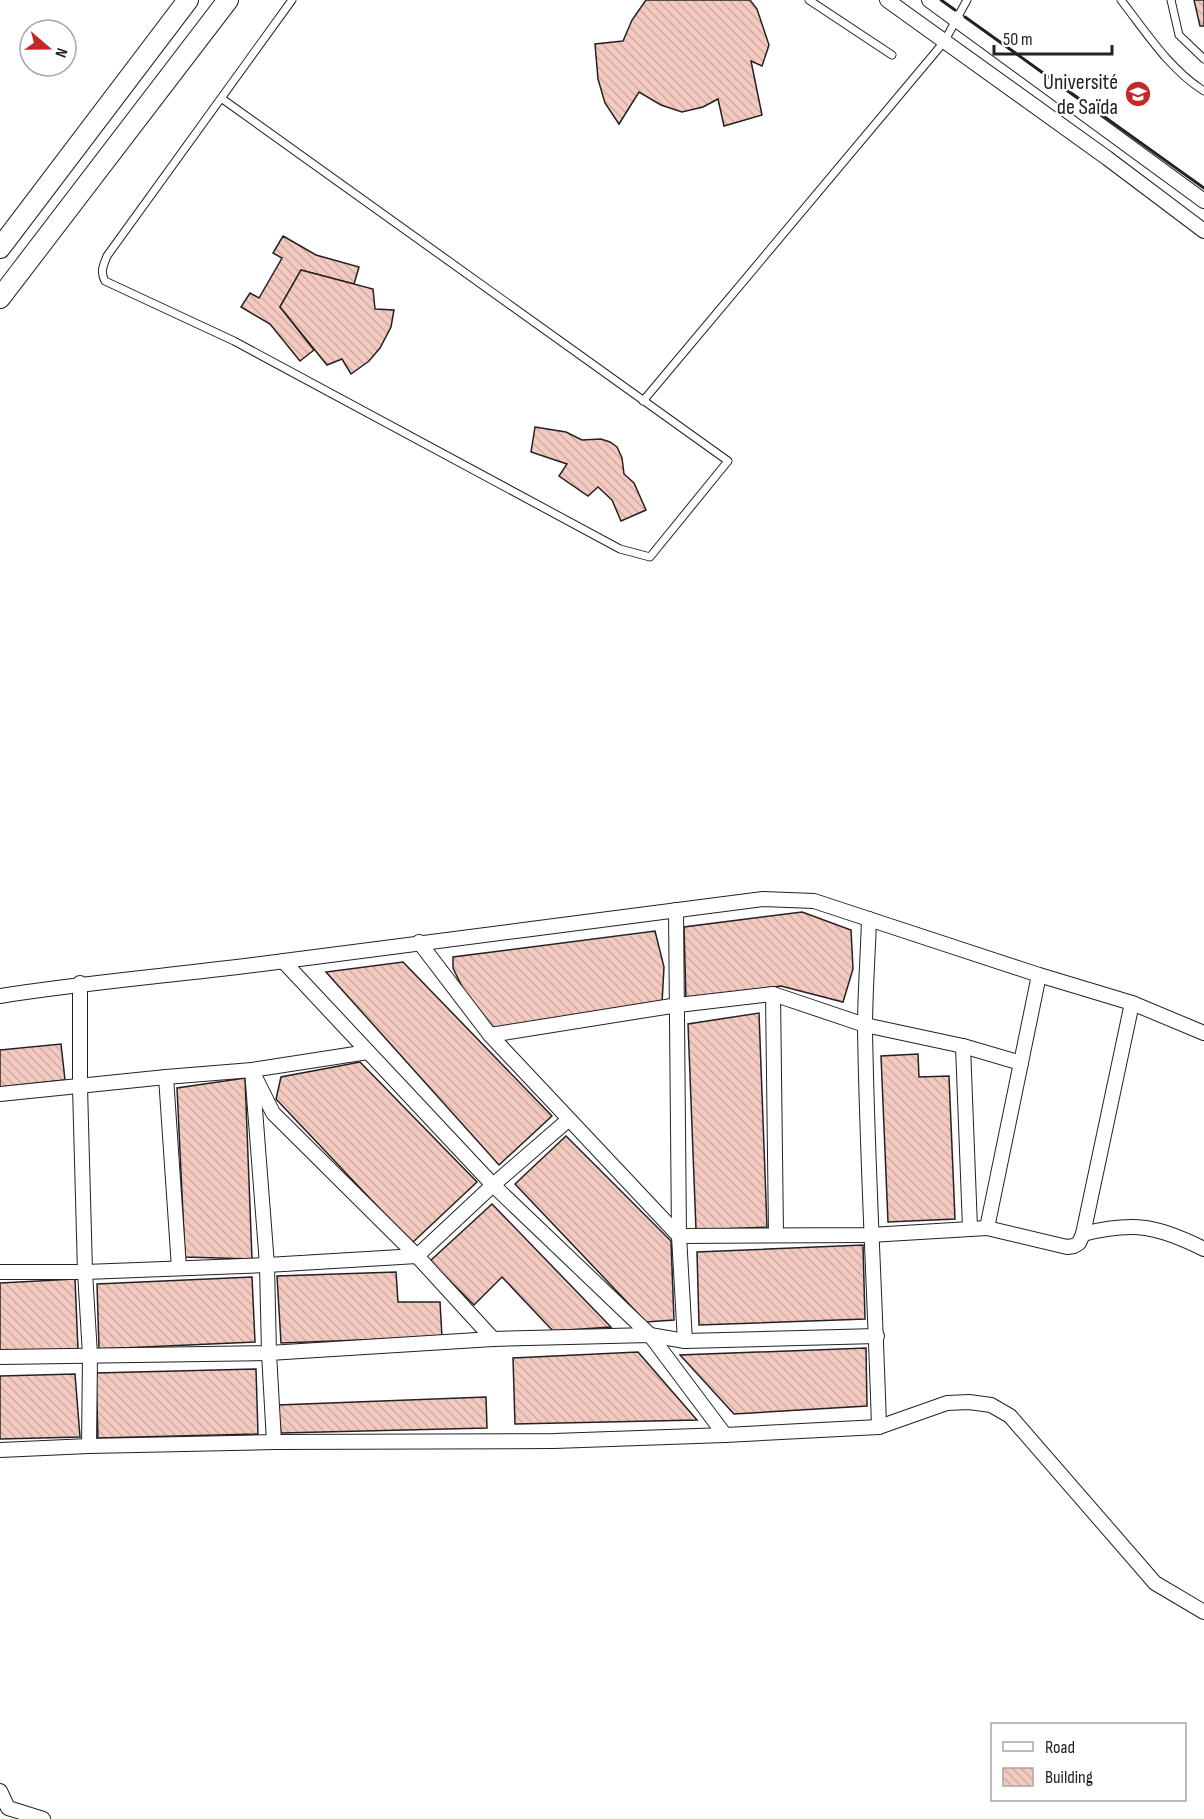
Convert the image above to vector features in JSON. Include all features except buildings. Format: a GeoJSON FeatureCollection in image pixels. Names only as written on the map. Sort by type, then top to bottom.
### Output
{"type":"FeatureCollection","features":[{"type":"Feature","properties":{"kind":"main road"},"geometry":{"type":"LineString","coordinates":[[0,248],[188,0]]}},
{"type":"Feature","properties":{"kind":"main road"},"geometry":{"type":"LineString","coordinates":[[0,298],[228,0]]}},
{"type":"Feature","properties":{"kind":"street"},"geometry":{"type":"LineString","coordinates":[[887,0],[1107,158],[1204,231]]}},
{"type":"Feature","properties":{"kind":"street"},"geometry":{"type":"LineString","coordinates":[[929,0],[1204,201]]}},
{"type":"Feature","properties":{"kind":"street"},"geometry":{"type":"LineString","coordinates":[[0,996],[80,983],[283,961],[763,899],[814,901],[1132,1003],[1204,1033]]}},
{"type":"Feature","properties":{"kind":"street"},"geometry":{"type":"LineString","coordinates":[[676,910],[679,1236],[684,1341]]}},
{"type":"Feature","properties":{"kind":"street"},"geometry":{"type":"LineString","coordinates":[[869,919],[865,1025],[870,1235],[879,1427]]}},
{"type":"Feature","properties":{"kind":"street"},"geometry":{"type":"LineString","coordinates":[[418,942],[490,1035],[679,1236],[870,1235],[987,1228],[1067,1247],[1074,1246],[1079,1243],[1083,1234],[1132,1003]]}},
{"type":"Feature","properties":{"kind":"street"},"geometry":{"type":"LineString","coordinates":[[283,961],[493,1185],[650,1335],[725,1435]]}},
{"type":"Feature","properties":{"kind":"street"},"geometry":{"type":"LineString","coordinates":[[987,1228],[1039,975]]}},
{"type":"Feature","properties":{"kind":"street"},"geometry":{"type":"LineString","coordinates":[[80,983],[80,1087],[85,1272],[90,1355],[89,1446]]}},
{"type":"Feature","properties":{"kind":"street"},"geometry":{"type":"LineString","coordinates":[[490,1035],[678,1005],[773,994],[865,1025],[963,1046],[1021,1063]]}},
{"type":"Feature","properties":{"kind":"street"},"geometry":{"type":"LineString","coordinates":[[773,994],[776,1234]]}},
{"type":"Feature","properties":{"kind":"street"},"geometry":{"type":"LineString","coordinates":[[963,1046],[970,1228]]}},
{"type":"Feature","properties":{"kind":"street"},"geometry":{"type":"LineString","coordinates":[[0,1094],[252,1070],[368,1052]]}},
{"type":"Feature","properties":{"kind":"street"},"geometry":{"type":"LineString","coordinates":[[252,1070],[273,1113],[417,1256],[492,1339]]}},
{"type":"Feature","properties":{"kind":"street"},"geometry":{"type":"LineString","coordinates":[[252,1070],[267,1265],[274,1442]]}},
{"type":"Feature","properties":{"kind":"street"},"geometry":{"type":"LineString","coordinates":[[166,1077],[178,1268]]}},
{"type":"Feature","properties":{"kind":"street"},"geometry":{"type":"LineString","coordinates":[[0,1272],[85,1272],[417,1256],[493,1185],[568,1120]]}},
{"type":"Feature","properties":{"kind":"street"},"geometry":{"type":"LineString","coordinates":[[1083,1234],[1125,1226],[1146,1227],[1175,1235],[1204,1249]]}},
{"type":"Feature","properties":{"kind":"street"},"geometry":{"type":"LineString","coordinates":[[0,1357],[269,1353],[492,1339],[650,1335],[684,1341],[876,1336]]}},
{"type":"Feature","properties":{"kind":"street"},"geometry":{"type":"LineString","coordinates":[[0,1450],[274,1442],[554,1441],[725,1435],[879,1427],[947,1403],[969,1402],[999,1408],[1010,1416],[1155,1583],[1204,1612]]}},
{"type":"Feature","properties":{"kind":"street"},"geometry":{"type":"LineString","coordinates":[[0,1791],[9,1808],[38,1818]]}},
{"type":"Feature","properties":{"kind":"lane"},"geometry":{"type":"LineString","coordinates":[[221,98],[728,461],[650,557],[620,549],[234,341],[110,285],[102,275],[107,256],[221,98],[292,0]]}},
{"type":"Feature","properties":{"kind":"lane"},"geometry":{"type":"LineString","coordinates":[[809,0],[892,55]]}},
{"type":"Feature","properties":{"kind":"lane"},"geometry":{"type":"LineString","coordinates":[[643,401],[944,42],[967,0]]}},
{"type":"Feature","properties":{"kind":"lane"},"geometry":{"type":"LineString","coordinates":[[1121,0],[1165,56],[1187,80],[1204,91]]}},
{"type":"Feature","properties":{"kind":"lane"},"geometry":{"type":"LineString","coordinates":[[1172,0],[1179,35],[1204,59]]}},
{"type":"Feature","properties":{"kind":"wall"},"geometry":{"type":"LineString","coordinates":[[941,0],[955,10]]}},
{"type":"Feature","properties":{"kind":"wall"},"geometry":{"type":"LineString","coordinates":[[965,17],[1204,188]]}},
{"type":"Feature","properties":{"kind":"place","name":"Université de Saïda"},"geometry":{"type":"Point","coordinates":[1138,94]}}]}
